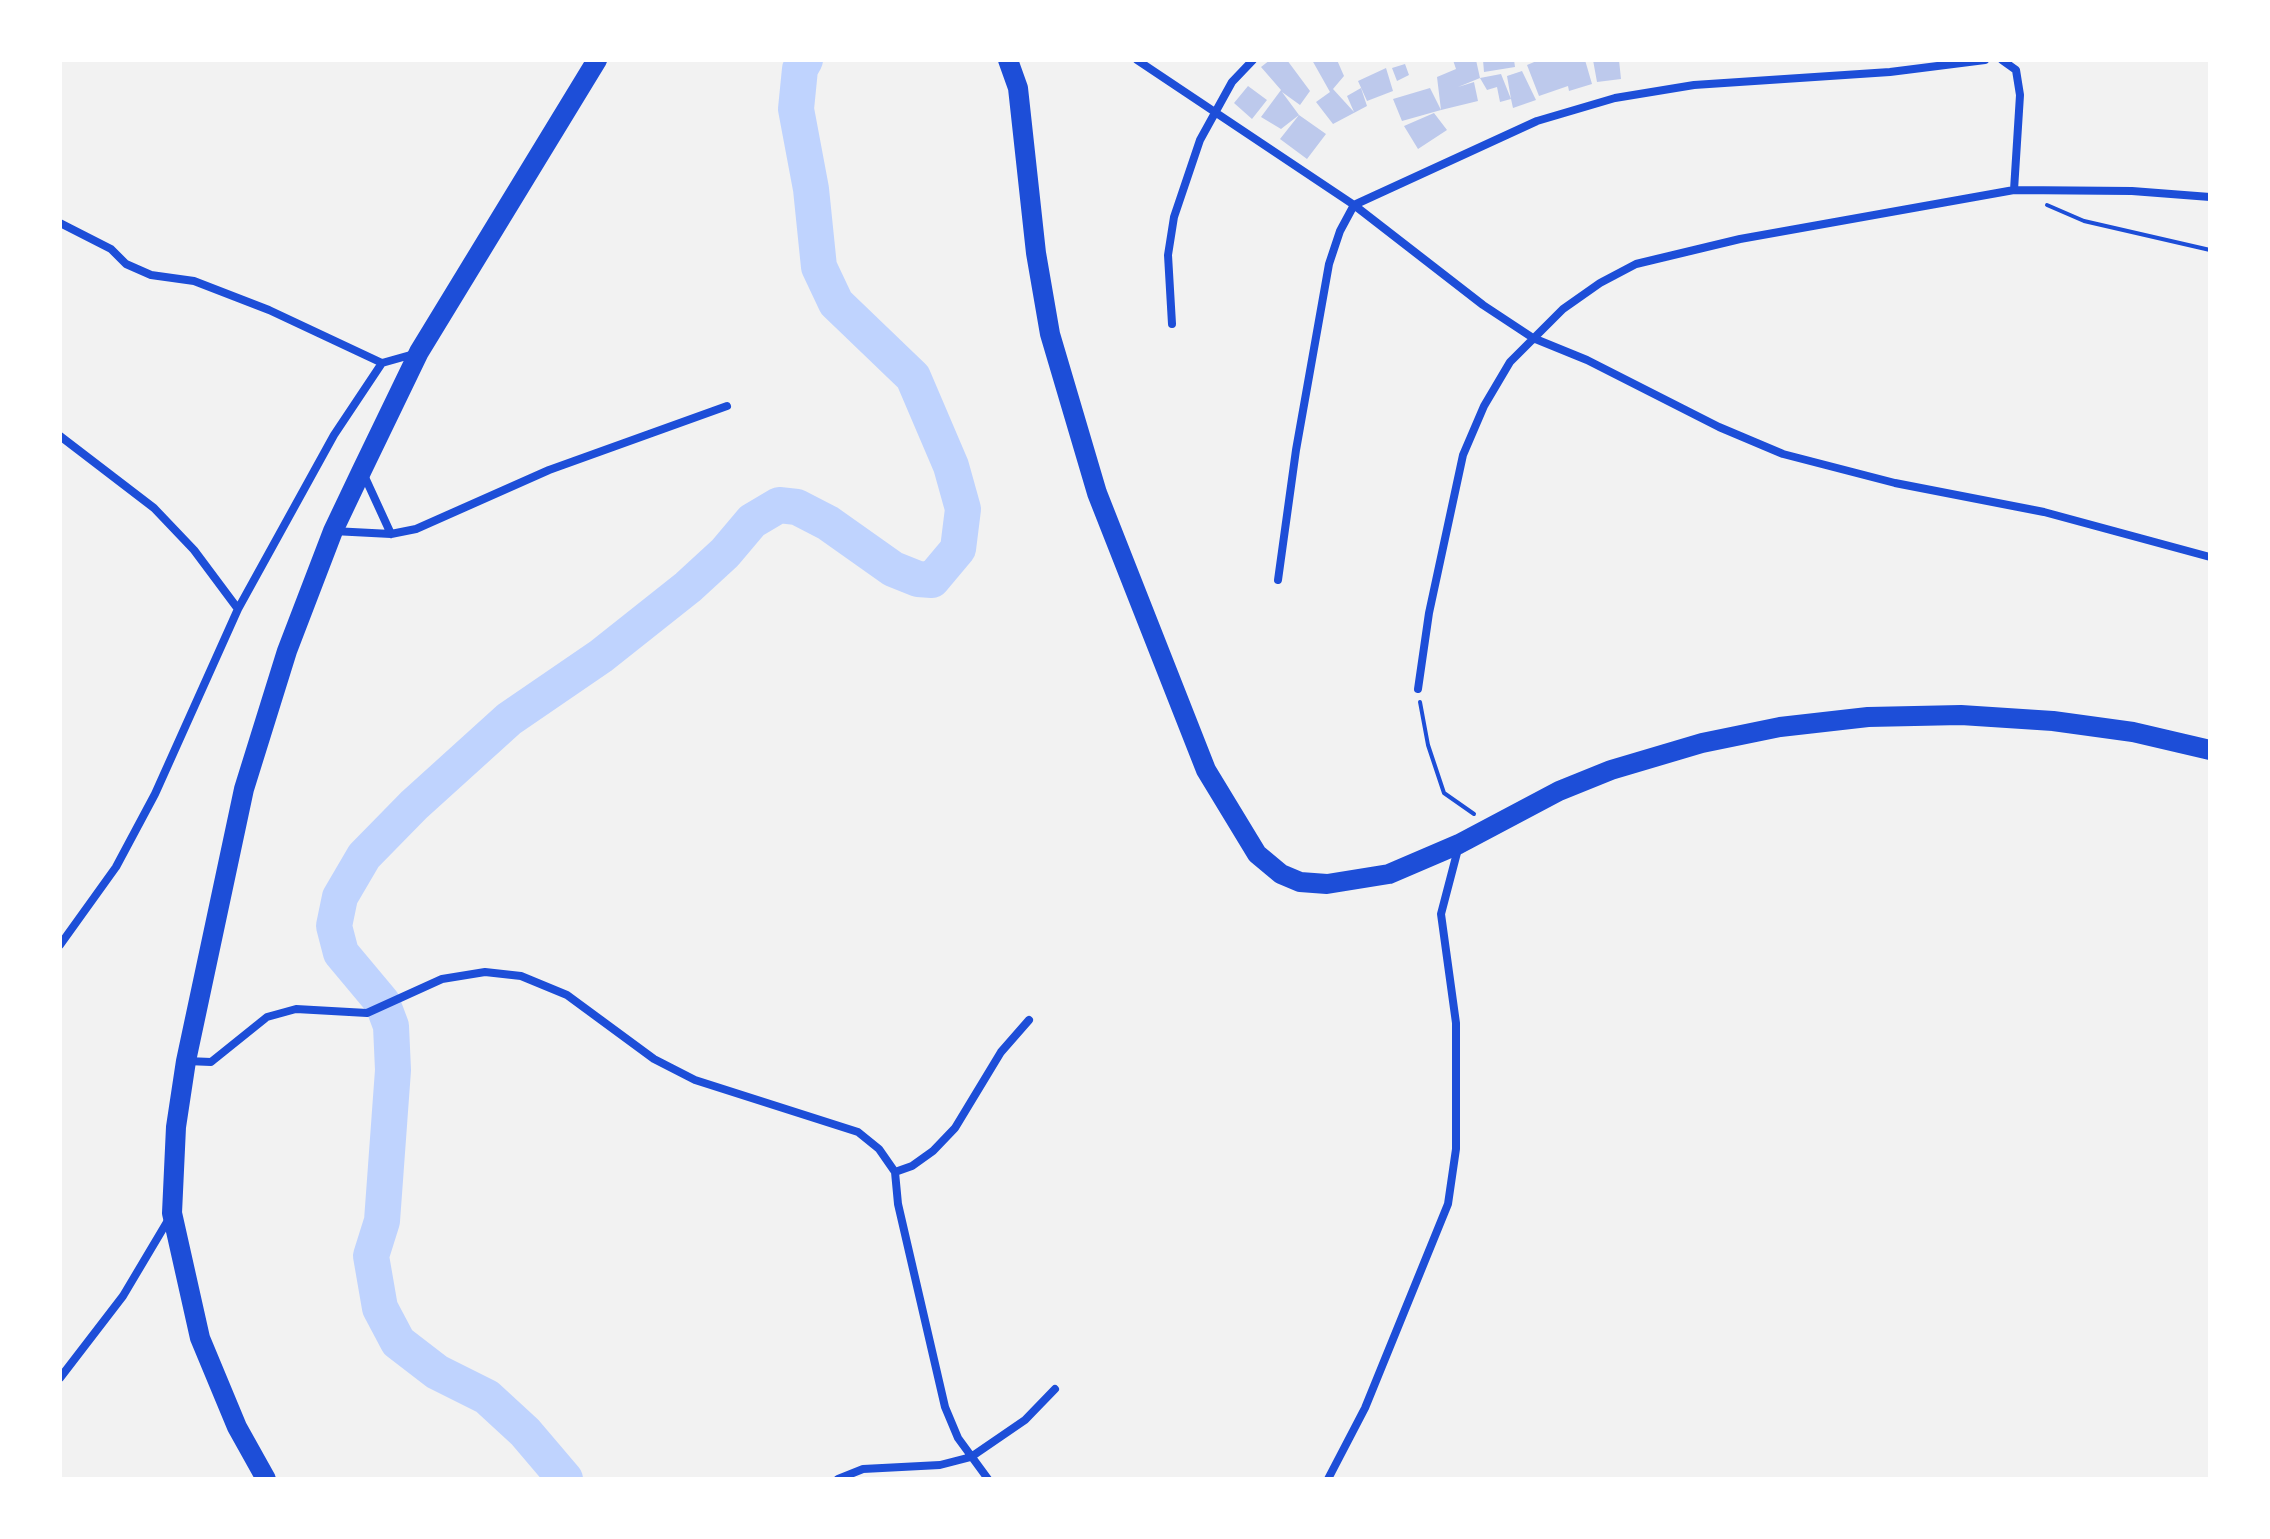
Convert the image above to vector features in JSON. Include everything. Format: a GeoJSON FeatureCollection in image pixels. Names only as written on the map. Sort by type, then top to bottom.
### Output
{"type":"FeatureCollection","features":[{"type":"Feature","properties":{"kind":"main road"},"geometry":{"type":"LineString","coordinates":[[266,1479],[230,1413],[200,1338],[172,1213],[176,1127],[186,1061],[244,789],[287,651],[333,531],[419,352],[597,60]]}},
{"type":"Feature","properties":{"kind":"main road"},"geometry":{"type":"LineString","coordinates":[[1008,60],[1018,88],[1036,253],[1050,334],[1097,493],[1206,770],[1257,854],[1281,874],[1300,882],[1327,884],[1389,874],[1459,844],[1585,781],[1702,743],[1780,727],[1868,717],[1961,715],[2053,721],[2133,732],[2210,750]]}},
{"type":"Feature","properties":{"kind":"street"},"geometry":{"type":"LineString","coordinates":[[1137,60],[1354,205],[1483,305],[1533,338],[1587,360],[1719,427],[1783,454],[1895,483],[2044,512],[2210,557]]}},
{"type":"Feature","properties":{"kind":"street"},"geometry":{"type":"LineString","coordinates":[[1172,324],[1168,255],[1174,217],[1200,140],[1232,82],[1253,60]]}},
{"type":"Feature","properties":{"kind":"street"},"geometry":{"type":"LineString","coordinates":[[1278,580],[1301,421],[1329,264],[1340,231],[1354,205],[1537,121],[1589,104],[1694,85],[1890,72],[1985,60]]}},
{"type":"Feature","properties":{"kind":"street"},"geometry":{"type":"LineString","coordinates":[[2002,60],[2016,70],[2020,95],[2014,190]]}},
{"type":"Feature","properties":{"kind":"street"},"geometry":{"type":"LineString","coordinates":[[1418,689],[1429,613],[1463,455],[1484,406],[1510,362],[1563,309],[1636,264],[1824,222],[2014,190],[2132,191],[2210,197]]}},
{"type":"Feature","properties":{"kind":"street"},"geometry":{"type":"LineString","coordinates":[[60,223],[111,249],[126,264],[151,275],[194,281],[269,310],[382,363]]}},
{"type":"Feature","properties":{"kind":"street"},"geometry":{"type":"LineString","coordinates":[[60,945],[116,867],[136,831],[238,609],[319,459],[382,363],[419,352]]}},
{"type":"Feature","properties":{"kind":"street"},"geometry":{"type":"LineString","coordinates":[[333,531],[391,534],[451,517],[549,470],[727,406]]}},
{"type":"Feature","properties":{"kind":"street"},"geometry":{"type":"LineString","coordinates":[[60,436],[154,508],[194,550],[238,609]]}},
{"type":"Feature","properties":{"kind":"street"},"geometry":{"type":"LineString","coordinates":[[362,470],[391,534]]}},
{"type":"Feature","properties":{"kind":"street"},"geometry":{"type":"LineString","coordinates":[[1328,1479],[1365,1408],[1448,1204],[1456,1149],[1457,1053],[1451,965],[1441,914],[1459,844]]}},
{"type":"Feature","properties":{"kind":"street"},"geometry":{"type":"LineString","coordinates":[[186,1061],[211,1062],[258,1023],[282,1013],[296,1009],[367,1013],[442,979],[485,972],[521,976],[567,995],[654,1059],[695,1080],[858,1132],[879,1149],[895,1172],[898,1204],[945,1407],[971,1457],[988,1479]]}},
{"type":"Feature","properties":{"kind":"street"},"geometry":{"type":"LineString","coordinates":[[895,1172],[912,1166],[933,1151],[955,1128],[1001,1052],[1029,1020]]}},
{"type":"Feature","properties":{"kind":"street"},"geometry":{"type":"LineString","coordinates":[[60,1378],[123,1296],[172,1213]]}},
{"type":"Feature","properties":{"kind":"street"},"geometry":{"type":"LineString","coordinates":[[838,1479],[863,1469],[940,1465],[971,1457],[1025,1420],[1055,1389]]}},
{"type":"Feature","properties":{"kind":"path"},"geometry":{"type":"LineString","coordinates":[[2014,190],[2084,221],[2210,250]]}},
{"type":"Feature","properties":{"kind":"path"},"geometry":{"type":"LineString","coordinates":[[1418,689],[1428,745],[1444,793],[1492,827]]}},
{"type":"Feature","properties":{"kind":"building"},"geometry":{"type":"Polygon","coordinates":[[[1270,60],[1287,60],[1310,91],[1300,105],[1282,92],[1299,115],[1281,129],[1261,117],[1281,90],[1261,67],[1270,60]]]}},
{"type":"Feature","properties":{"kind":"building"},"geometry":{"type":"Polygon","coordinates":[[[1312,60],[1337,60],[1344,76],[1333,89],[1354,112],[1347,96],[1361,88],[1367,106],[1333,124],[1316,102],[1330,92],[1312,60]]]}},
{"type":"Feature","properties":{"kind":"building"},"geometry":{"type":"Polygon","coordinates":[[[1453,60],[1476,60],[1480,78],[1458,87],[1474,82],[1478,101],[1441,110],[1437,77],[1456,69],[1453,60]]]}},
{"type":"Feature","properties":{"kind":"building"},"geometry":{"type":"Polygon","coordinates":[[[1483,60],[1514,60],[1515,67],[1484,72],[1483,60]]]}},
{"type":"Feature","properties":{"kind":"building"},"geometry":{"type":"Polygon","coordinates":[[[1539,60],[1585,60],[1592,84],[1569,91],[1568,86],[1539,96],[1527,65],[1539,60]]]}},
{"type":"Feature","properties":{"kind":"building"},"geometry":{"type":"Polygon","coordinates":[[[1593,60],[1619,60],[1621,79],[1597,82],[1593,60]]]}},
{"type":"Feature","properties":{"kind":"building"},"geometry":{"type":"Polygon","coordinates":[[[1405,64],[1409,75],[1397,81],[1392,68],[1405,64]]]}},
{"type":"Feature","properties":{"kind":"building"},"geometry":{"type":"Polygon","coordinates":[[[1386,68],[1393,91],[1367,101],[1358,81],[1386,68]]]}},
{"type":"Feature","properties":{"kind":"building"},"geometry":{"type":"Polygon","coordinates":[[[1522,71],[1536,100],[1513,108],[1507,76],[1522,71]]]}},
{"type":"Feature","properties":{"kind":"building"},"geometry":{"type":"Polygon","coordinates":[[[1501,74],[1511,99],[1500,102],[1497,87],[1487,90],[1480,78],[1501,74]]]}},
{"type":"Feature","properties":{"kind":"building"},"geometry":{"type":"Polygon","coordinates":[[[1248,86],[1267,100],[1252,119],[1234,103],[1248,86]]]}},
{"type":"Feature","properties":{"kind":"building"},"geometry":{"type":"Polygon","coordinates":[[[1430,88],[1441,110],[1402,121],[1393,99],[1430,88]]]}},
{"type":"Feature","properties":{"kind":"building"},"geometry":{"type":"Polygon","coordinates":[[[1434,113],[1447,130],[1418,149],[1404,126],[1434,113]]]}},
{"type":"Feature","properties":{"kind":"building"},"geometry":{"type":"Polygon","coordinates":[[[1299,115],[1326,134],[1307,159],[1280,139],[1299,115]]]}},
{"type":"Feature","properties":{"kind":"waterway"},"geometry":{"type":"LineString","coordinates":[[565,1479],[525,1432],[487,1397],[437,1372],[398,1342],[380,1308],[371,1256],[382,1221],[393,1070],[391,1026],[382,1002],[341,953],[334,926],[340,897],[364,856],[414,805],[509,719],[601,656],[688,587],[725,553],[752,521],[779,505],[797,507],[828,523],[893,569],[918,579],[932,580],[958,549],[963,509],[951,466],[913,377],[836,303],[819,267],[811,189],[796,109],[800,69],[805,60]]}}]}
